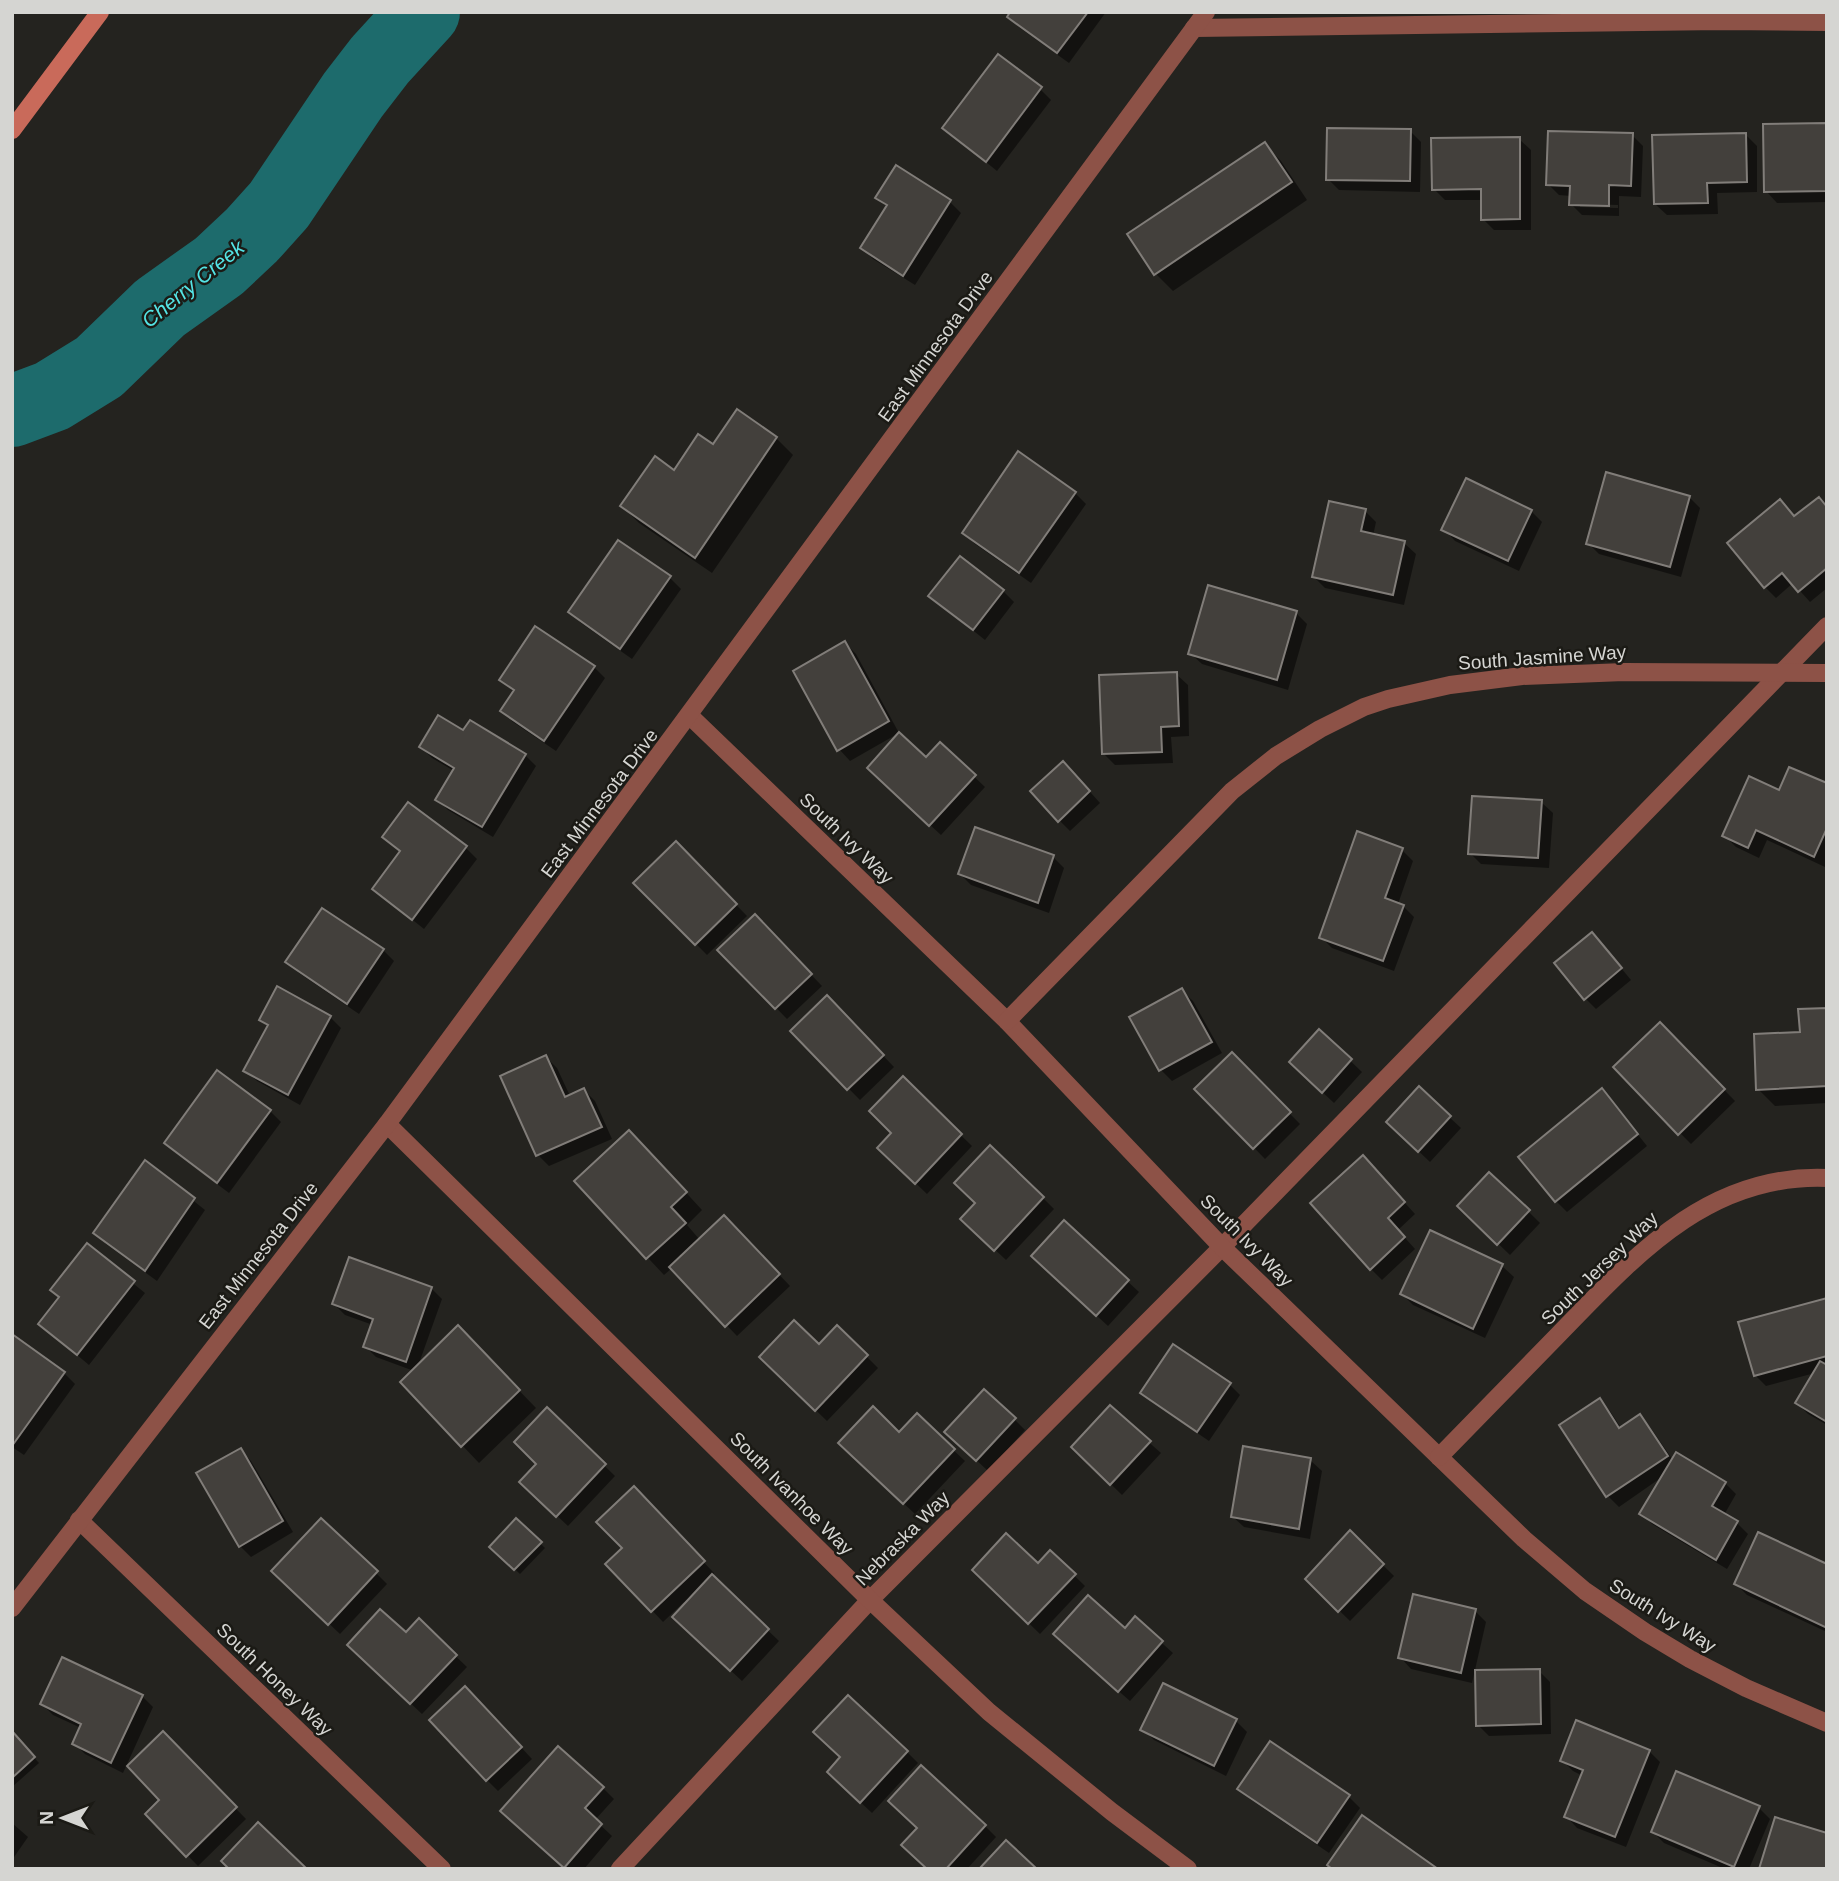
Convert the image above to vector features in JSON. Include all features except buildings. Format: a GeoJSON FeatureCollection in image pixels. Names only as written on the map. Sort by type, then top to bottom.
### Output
{"type":"FeatureCollection","features":[{"type":"Feature","properties":{"kind":"street"},"geometry":{"type":"LineString","coordinates":[[12,130],[100,12]]}},
{"type":"Feature","properties":{"kind":"street","name":"East Minnesota Drive"},"geometry":{"type":"LineString","coordinates":[[12,1608],[387,1124],[1206,12]]}},
{"type":"Feature","properties":{"kind":"street"},"geometry":{"type":"LineString","coordinates":[[1195,28],[1827,22]]}},
{"type":"Feature","properties":{"kind":"street","name":"Nebraska Way"},"geometry":{"type":"LineString","coordinates":[[620,1869],[870,1600],[1223,1247],[1827,626]]}},
{"type":"Feature","properties":{"kind":"street","name":"South Jasmine Way"},"geometry":{"type":"LineString","coordinates":[[1007,1021],[1232,791],[1276,756],[1320,729],[1364,707],[1450,685],[1521,676],[1624,672],[1827,673]]}},
{"type":"Feature","properties":{"kind":"street","name":"South Ivy Way"},"geometry":{"type":"LineString","coordinates":[[690,716],[1007,1021],[1223,1247],[1524,1539],[1585,1591],[1645,1632],[1746,1688],[1827,1723]]}},
{"type":"Feature","properties":{"kind":"street","name":"South Ivanhoe Way"},"geometry":{"type":"LineString","coordinates":[[387,1124],[870,1600],[989,1712],[1112,1812],[1188,1869]]}},
{"type":"Feature","properties":{"kind":"street","name":"South Jersey Way"},"geometry":{"type":"LineString","coordinates":[[1439,1457],[1624,1268],[1677,1223],[1712,1203],[1756,1187],[1795,1178],[1827,1178]]}},
{"type":"Feature","properties":{"kind":"street","name":"South Honey Way"},"geometry":{"type":"LineString","coordinates":[[79,1520],[442,1869]]}},
{"type":"Feature","properties":{"kind":"waterway","name":"Cherry Creek"},"geometry":{"type":"LineString","coordinates":[[12,411],[52,396],[99,367],[160,308],[219,266],[252,235],[279,205],[353,95],[380,60],[424,12]]}}]}
